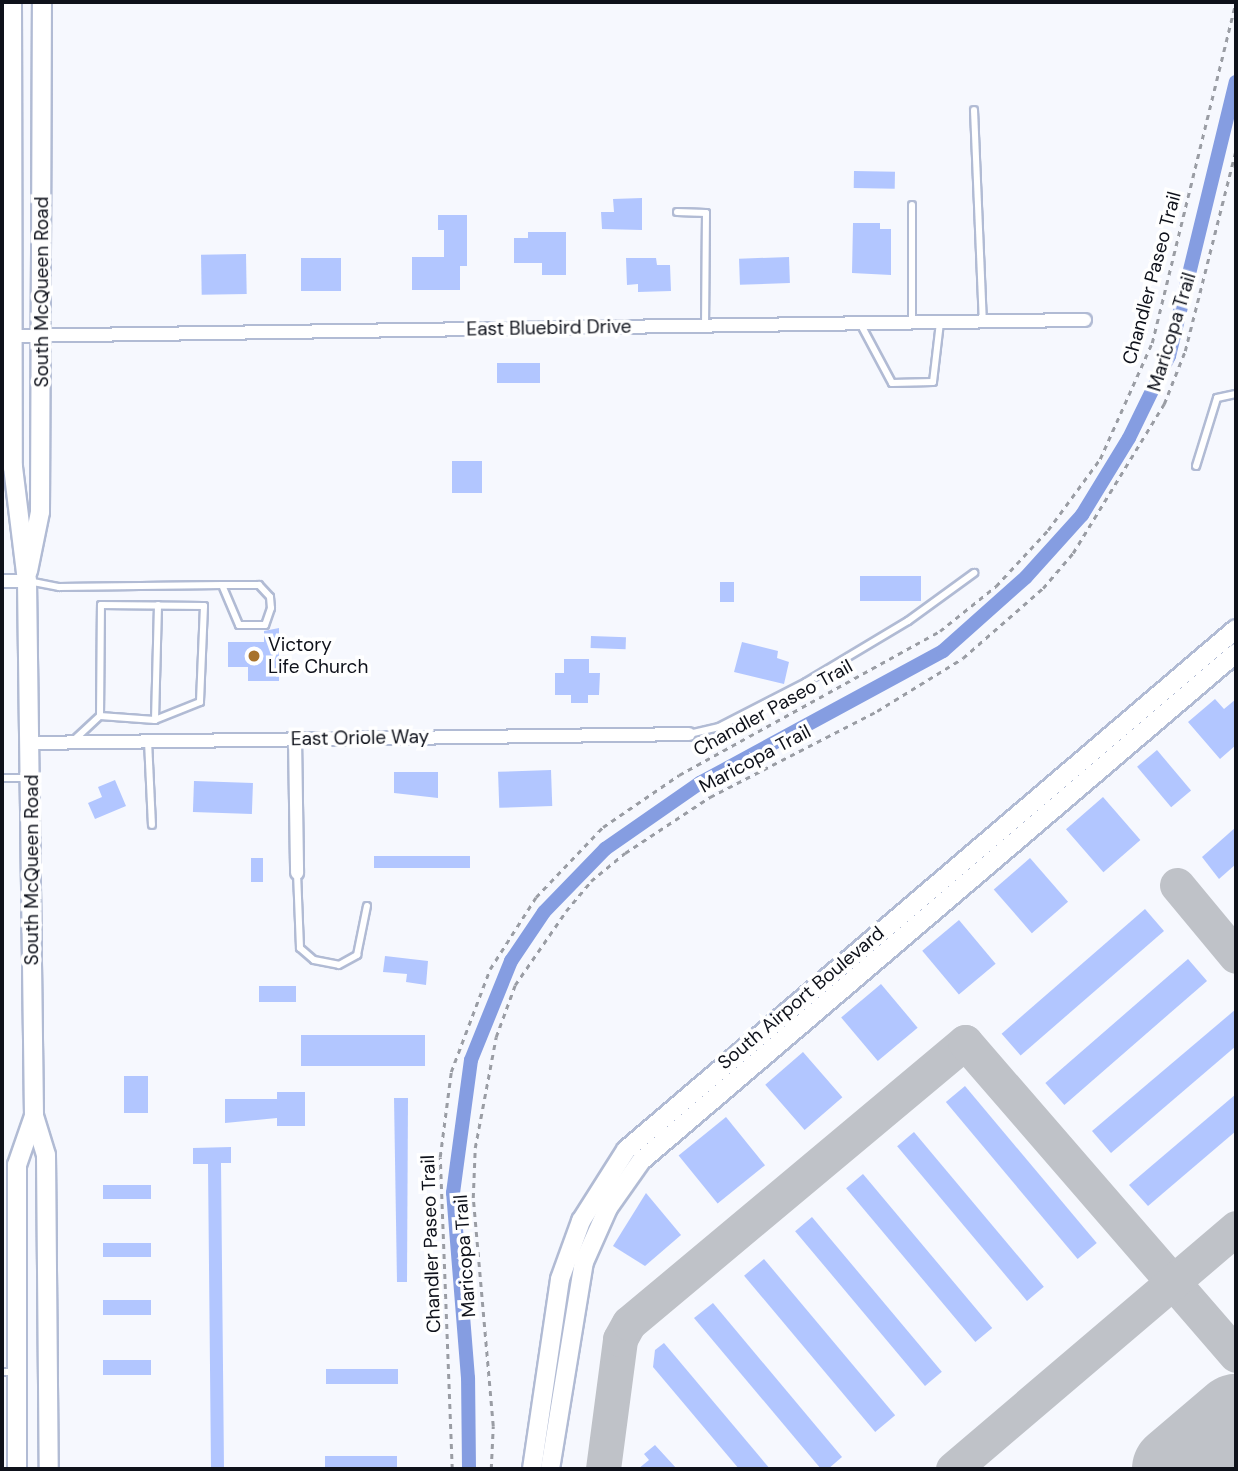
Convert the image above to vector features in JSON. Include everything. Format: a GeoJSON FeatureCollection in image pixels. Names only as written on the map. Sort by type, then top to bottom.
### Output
{"type":"FeatureCollection","features":[{"type":"Feature","properties":{"kind":"main road","name":"South McQueen Road"},"geometry":{"type":"LineString","coordinates":[[12,2],[13,467],[27,581],[34,1116],[46,1155],[49,1469]]}},
{"type":"Feature","properties":{"kind":"main road","name":"South McQueen Road"},"geometry":{"type":"LineString","coordinates":[[27,581],[40,512],[43,336],[41,2]]}},
{"type":"Feature","properties":{"kind":"main road","name":"South Airport Boulevard"},"geometry":{"type":"LineString","coordinates":[[532,1469],[559,1345],[593,1237],[618,1192],[648,1153],[1155,709],[1236,629]]}},
{"type":"Feature","properties":{"kind":"main road","name":"South Airport Boulevard"},"geometry":{"type":"LineString","coordinates":[[1155,709],[1236,653]]}},
{"type":"Feature","properties":{"kind":"main road","name":"South McQueen Road"},"geometry":{"type":"LineString","coordinates":[[18,1469],[10,1372],[13,1195],[17,1165],[34,1116]]}},
{"type":"Feature","properties":{"kind":"main road","name":"South Airport Boulevard"},"geometry":{"type":"LineString","coordinates":[[550,1469],[559,1345]]}},
{"type":"Feature","properties":{"kind":"main road"},"geometry":{"type":"LineString","coordinates":[[10,1372],[48,1371]]}},
{"type":"Feature","properties":{"kind":"street","name":"East Bluebird Drive"},"geometry":{"type":"LineString","coordinates":[[13,336],[1085,320]]}},
{"type":"Feature","properties":{"kind":"street"},"geometry":{"type":"LineString","coordinates":[[2,581],[27,581]]}},
{"type":"Feature","properties":{"kind":"street","name":"East Oriole Way"},"geometry":{"type":"LineString","coordinates":[[31,743],[689,734]]}},
{"type":"Feature","properties":{"kind":"street"},"geometry":{"type":"LineString","coordinates":[[295,739],[297,873]]}},
{"type":"Feature","properties":{"kind":"lane"},"geometry":{"type":"LineString","coordinates":[[974,110],[983,322]]}},
{"type":"Feature","properties":{"kind":"lane"},"geometry":{"type":"LineString","coordinates":[[912,205],[912,323]]}},
{"type":"Feature","properties":{"kind":"lane"},"geometry":{"type":"LineString","coordinates":[[677,212],[706,213],[705,326]]}},
{"type":"Feature","properties":{"kind":"lane"},"geometry":{"type":"LineString","coordinates":[[860,323],[892,383],[933,382],[940,322]]}},
{"type":"Feature","properties":{"kind":"lane"},"geometry":{"type":"LineString","coordinates":[[1196,466],[1217,398],[1236,394]]}},
{"type":"Feature","properties":{"kind":"lane"},"geometry":{"type":"LineString","coordinates":[[689,734],[719,727],[806,682],[908,621],[974,573]]}},
{"type":"Feature","properties":{"kind":"lane"},"geometry":{"type":"LineString","coordinates":[[27,581],[59,587],[222,585],[259,585],[270,597],[265,625],[239,625],[222,585]]}},
{"type":"Feature","properties":{"kind":"lane"},"geometry":{"type":"LineString","coordinates":[[74,741],[100,716],[101,605],[204,606],[200,702],[155,720],[100,716]]}},
{"type":"Feature","properties":{"kind":"lane"},"geometry":{"type":"LineString","coordinates":[[155,720],[159,606]]}},
{"type":"Feature","properties":{"kind":"lane"},"geometry":{"type":"LineString","coordinates":[[148,741],[152,825]]}},
{"type":"Feature","properties":{"kind":"lane"},"geometry":{"type":"LineString","coordinates":[[2,778],[31,778]]}},
{"type":"Feature","properties":{"kind":"lane"},"geometry":{"type":"LineString","coordinates":[[297,873],[300,948],[314,960],[339,965],[357,955],[367,906]]}},
{"type":"Feature","properties":{"kind":"path","name":"Chandler Paseo Trail"},"geometry":{"type":"LineString","coordinates":[[452,1469],[440,1157],[451,1072],[490,969],[544,888],[603,827],[679,775],[940,631],[996,586],[1048,530],[1100,459],[1153,343],[1236,2]]}},
{"type":"Feature","properties":{"kind":"path","name":"Maricopa Trail"},"geometry":{"type":"LineString","coordinates":[[491,1469],[493,1426],[473,1198],[475,1148],[484,1086],[515,985],[537,948],[574,901],[625,853],[710,797],[877,711],[963,658],[1043,589],[1066,562],[1164,404],[1185,351],[1236,149]]}},
{"type":"Feature","properties":{"kind":"building"},"geometry":{"type":"Polygon","coordinates":[[[854,171],[895,172],[895,189],[854,188],[854,171]]]}},
{"type":"Feature","properties":{"kind":"building"},"geometry":{"type":"Polygon","coordinates":[[[642,198],[642,230],[602,229],[601,212],[614,212],[613,199],[642,198]]]}},
{"type":"Feature","properties":{"kind":"building"},"geometry":{"type":"Polygon","coordinates":[[[438,215],[467,215],[467,266],[460,266],[460,290],[412,290],[412,257],[444,257],[444,230],[438,230],[438,215]]]}},
{"type":"Feature","properties":{"kind":"building"},"geometry":{"type":"Polygon","coordinates":[[[853,223],[880,223],[880,229],[891,229],[891,275],[852,273],[853,223]]]}},
{"type":"Feature","properties":{"kind":"building"},"geometry":{"type":"Polygon","coordinates":[[[528,232],[566,232],[566,275],[542,275],[542,263],[514,263],[514,238],[528,238],[528,232]]]}},
{"type":"Feature","properties":{"kind":"building"},"geometry":{"type":"Polygon","coordinates":[[[246,254],[247,294],[202,295],[201,255],[246,254]]]}},
{"type":"Feature","properties":{"kind":"building"},"geometry":{"type":"Polygon","coordinates":[[[789,257],[790,283],[740,285],[739,259],[789,257]]]}},
{"type":"Feature","properties":{"kind":"building"},"geometry":{"type":"Polygon","coordinates":[[[301,258],[341,258],[341,291],[301,291],[301,258]]]}},
{"type":"Feature","properties":{"kind":"building"},"geometry":{"type":"Polygon","coordinates":[[[626,258],[656,258],[657,265],[670,265],[671,291],[638,292],[638,284],[627,285],[626,258]]]}},
{"type":"Feature","properties":{"kind":"building"},"geometry":{"type":"Polygon","coordinates":[[[497,363],[540,363],[540,383],[497,383],[497,363]]]}},
{"type":"Feature","properties":{"kind":"building"},"geometry":{"type":"Polygon","coordinates":[[[452,461],[482,461],[482,493],[452,493],[452,461]]]}},
{"type":"Feature","properties":{"kind":"building"},"geometry":{"type":"Polygon","coordinates":[[[860,576],[921,576],[921,601],[860,601],[860,576]]]}},
{"type":"Feature","properties":{"kind":"building"},"geometry":{"type":"Polygon","coordinates":[[[720,582],[734,582],[734,602],[720,602],[720,582]]]}},
{"type":"Feature","properties":{"kind":"building","name":"Victory Life Church"},"geometry":{"type":"Polygon","coordinates":[[[279,628],[279,681],[248,681],[248,667],[228,667],[228,642],[264,642],[264,631],[279,628]]]}},
{"type":"Feature","properties":{"kind":"building"},"geometry":{"type":"Polygon","coordinates":[[[591,636],[626,637],[626,649],[591,648],[591,636]]]}},
{"type":"Feature","properties":{"kind":"building"},"geometry":{"type":"Polygon","coordinates":[[[742,642],[778,651],[777,658],[789,662],[784,684],[734,672],[742,642]]]}},
{"type":"Feature","properties":{"kind":"building"},"geometry":{"type":"Polygon","coordinates":[[[564,659],[589,659],[589,673],[600,673],[599,695],[588,695],[588,703],[571,703],[571,695],[555,695],[555,673],[564,673],[564,659]]]}},
{"type":"Feature","properties":{"kind":"building"},"geometry":{"type":"Polygon","coordinates":[[[1215,699],[1224,709],[1236,699],[1236,745],[1220,759],[1188,722],[1215,699]]]}},
{"type":"Feature","properties":{"kind":"building"},"geometry":{"type":"Polygon","coordinates":[[[1157,750],[1191,791],[1171,807],[1137,767],[1157,750]]]}},
{"type":"Feature","properties":{"kind":"building"},"geometry":{"type":"Polygon","coordinates":[[[551,770],[552,806],[499,808],[498,772],[551,770]]]}},
{"type":"Feature","properties":{"kind":"building"},"geometry":{"type":"Polygon","coordinates":[[[394,772],[438,772],[438,798],[394,793],[394,772]]]}},
{"type":"Feature","properties":{"kind":"building"},"geometry":{"type":"Polygon","coordinates":[[[115,780],[126,806],[95,819],[88,803],[102,797],[98,787],[115,780]]]}},
{"type":"Feature","properties":{"kind":"building"},"geometry":{"type":"Polygon","coordinates":[[[194,781],[253,783],[252,814],[193,812],[194,781]]]}},
{"type":"Feature","properties":{"kind":"building"},"geometry":{"type":"Polygon","coordinates":[[[1103,797],[1140,840],[1103,872],[1066,829],[1103,797]]]}},
{"type":"Feature","properties":{"kind":"building"},"geometry":{"type":"Polygon","coordinates":[[[1236,827],[1236,864],[1219,879],[1202,857],[1236,827]]]}},
{"type":"Feature","properties":{"kind":"building"},"geometry":{"type":"Polygon","coordinates":[[[374,856],[470,856],[470,868],[374,868],[374,856]]]}},
{"type":"Feature","properties":{"kind":"building"},"geometry":{"type":"Polygon","coordinates":[[[251,858],[263,858],[263,882],[251,882],[251,858]]]}},
{"type":"Feature","properties":{"kind":"building"},"geometry":{"type":"Polygon","coordinates":[[[1030,858],[1068,902],[1032,933],[994,889],[1030,858]]]}},
{"type":"Feature","properties":{"kind":"building"},"geometry":{"type":"Polygon","coordinates":[[[1145,909],[1164,931],[1021,1056],[1002,1034],[1145,909]]]}},
{"type":"Feature","properties":{"kind":"building"},"geometry":{"type":"Polygon","coordinates":[[[959,920],[996,964],[959,995],[922,951],[959,920]]]}},
{"type":"Feature","properties":{"kind":"building"},"geometry":{"type":"Polygon","coordinates":[[[385,956],[428,961],[426,985],[406,982],[407,974],[383,972],[385,956]]]}},
{"type":"Feature","properties":{"kind":"building"},"geometry":{"type":"Polygon","coordinates":[[[1188,959],[1207,981],[1064,1105],[1045,1083],[1188,959]]]}},
{"type":"Feature","properties":{"kind":"building"},"geometry":{"type":"Polygon","coordinates":[[[881,984],[918,1028],[878,1061],[841,1017],[881,984]]]}},
{"type":"Feature","properties":{"kind":"building"},"geometry":{"type":"Polygon","coordinates":[[[259,986],[296,986],[296,1002],[259,1002],[259,986]]]}},
{"type":"Feature","properties":{"kind":"building"},"geometry":{"type":"Polygon","coordinates":[[[1236,1009],[1236,1046],[1111,1153],[1092,1131],[1236,1009]]]}},
{"type":"Feature","properties":{"kind":"building"},"geometry":{"type":"Polygon","coordinates":[[[301,1035],[425,1035],[425,1066],[301,1066],[301,1035]]]}},
{"type":"Feature","properties":{"kind":"building"},"geometry":{"type":"Polygon","coordinates":[[[803,1052],[842,1097],[805,1130],[765,1085],[803,1052]]]}},
{"type":"Feature","properties":{"kind":"building"},"geometry":{"type":"Polygon","coordinates":[[[124,1076],[148,1076],[148,1113],[124,1113],[124,1076]]]}},
{"type":"Feature","properties":{"kind":"building"},"geometry":{"type":"Polygon","coordinates":[[[965,1086],[1097,1243],[1078,1259],[946,1102],[965,1086]]]}},
{"type":"Feature","properties":{"kind":"building"},"geometry":{"type":"Polygon","coordinates":[[[277,1092],[305,1092],[305,1126],[277,1126],[277,1118],[225,1123],[225,1099],[277,1099],[277,1092]]]}},
{"type":"Feature","properties":{"kind":"building"},"geometry":{"type":"Polygon","coordinates":[[[1236,1094],[1236,1131],[1148,1206],[1129,1185],[1236,1094]]]}},
{"type":"Feature","properties":{"kind":"building"},"geometry":{"type":"Polygon","coordinates":[[[394,1098],[408,1098],[407,1282],[397,1282],[394,1098]]]}},
{"type":"Feature","properties":{"kind":"building"},"geometry":{"type":"Polygon","coordinates":[[[726,1117],[765,1165],[718,1204],[679,1155],[726,1117]]]}},
{"type":"Feature","properties":{"kind":"building"},"geometry":{"type":"Polygon","coordinates":[[[914,1132],[1044,1287],[1027,1301],[897,1146],[914,1132]]]}},
{"type":"Feature","properties":{"kind":"building"},"geometry":{"type":"Polygon","coordinates":[[[231,1147],[231,1163],[221,1163],[224,1469],[211,1469],[208,1164],[193,1164],[193,1148],[231,1147]]]}},
{"type":"Feature","properties":{"kind":"building"},"geometry":{"type":"Polygon","coordinates":[[[863,1174],[992,1328],[975,1342],[846,1188],[863,1174]]]}},
{"type":"Feature","properties":{"kind":"building"},"geometry":{"type":"Polygon","coordinates":[[[103,1185],[151,1185],[151,1199],[103,1199],[103,1185]]]}},
{"type":"Feature","properties":{"kind":"building"},"geometry":{"type":"Polygon","coordinates":[[[646,1193],[681,1235],[645,1266],[613,1246],[646,1193]]]}},
{"type":"Feature","properties":{"kind":"building"},"geometry":{"type":"Polygon","coordinates":[[[812,1217],[942,1372],[925,1386],[795,1231],[812,1217]]]}},
{"type":"Feature","properties":{"kind":"building"},"geometry":{"type":"Polygon","coordinates":[[[103,1243],[151,1243],[151,1257],[103,1257],[103,1243]]]}},
{"type":"Feature","properties":{"kind":"building"},"geometry":{"type":"Polygon","coordinates":[[[764,1259],[895,1415],[875,1432],[744,1276],[764,1259]]]}},
{"type":"Feature","properties":{"kind":"building"},"geometry":{"type":"Polygon","coordinates":[[[103,1300],[151,1300],[151,1315],[103,1315],[103,1300]]]}},
{"type":"Feature","properties":{"kind":"building"},"geometry":{"type":"Polygon","coordinates":[[[713,1303],[842,1457],[828,1469],[821,1469],[694,1318],[713,1303]]]}},
{"type":"Feature","properties":{"kind":"building"},"geometry":{"type":"Polygon","coordinates":[[[664,1343],[770,1469],[739,1469],[653,1367],[655,1350],[664,1343]]]}},
{"type":"Feature","properties":{"kind":"building"},"geometry":{"type":"Polygon","coordinates":[[[103,1360],[151,1360],[151,1375],[103,1375],[103,1360]]]}},
{"type":"Feature","properties":{"kind":"building"},"geometry":{"type":"Polygon","coordinates":[[[326,1369],[398,1369],[398,1384],[326,1384],[326,1369]]]}},
{"type":"Feature","properties":{"kind":"building"},"geometry":{"type":"Polygon","coordinates":[[[655,1445],[677,1469],[638,1469],[649,1460],[644,1454],[655,1445]]]}},
{"type":"Feature","properties":{"kind":"building"},"geometry":{"type":"Polygon","coordinates":[[[325,1456],[397,1456],[397,1469],[325,1469],[325,1456]]]}},
{"type":"Feature","properties":{"kind":"waterway"},"geometry":{"type":"LineString","coordinates":[[469,1469],[468,1378],[453,1193],[471,1060],[511,961],[544,912],[605,849],[700,783],[943,651],[1026,577],[1082,515],[1129,438],[1169,356],[1236,82]]}},
{"type":"Feature","properties":{"kind":"taxiway"},"geometry":{"type":"LineString","coordinates":[[1177,885],[1236,956]]}},
{"type":"Feature","properties":{"kind":"taxiway"},"geometry":{"type":"LineString","coordinates":[[603,1469],[620,1339],[629,1323],[965,1042],[1236,1355]]}},
{"type":"Feature","properties":{"kind":"taxiway"},"geometry":{"type":"LineString","coordinates":[[953,1469],[1236,1228]]}},
{"type":"Feature","properties":{"kind":"runway"},"geometry":{"type":"LineString","coordinates":[[1176,1469],[1236,1418]]}},
{"type":"Feature","properties":{"kind":"place","name":"Victory Life Church"},"geometry":{"type":"Point","coordinates":[254,656]}}]}
